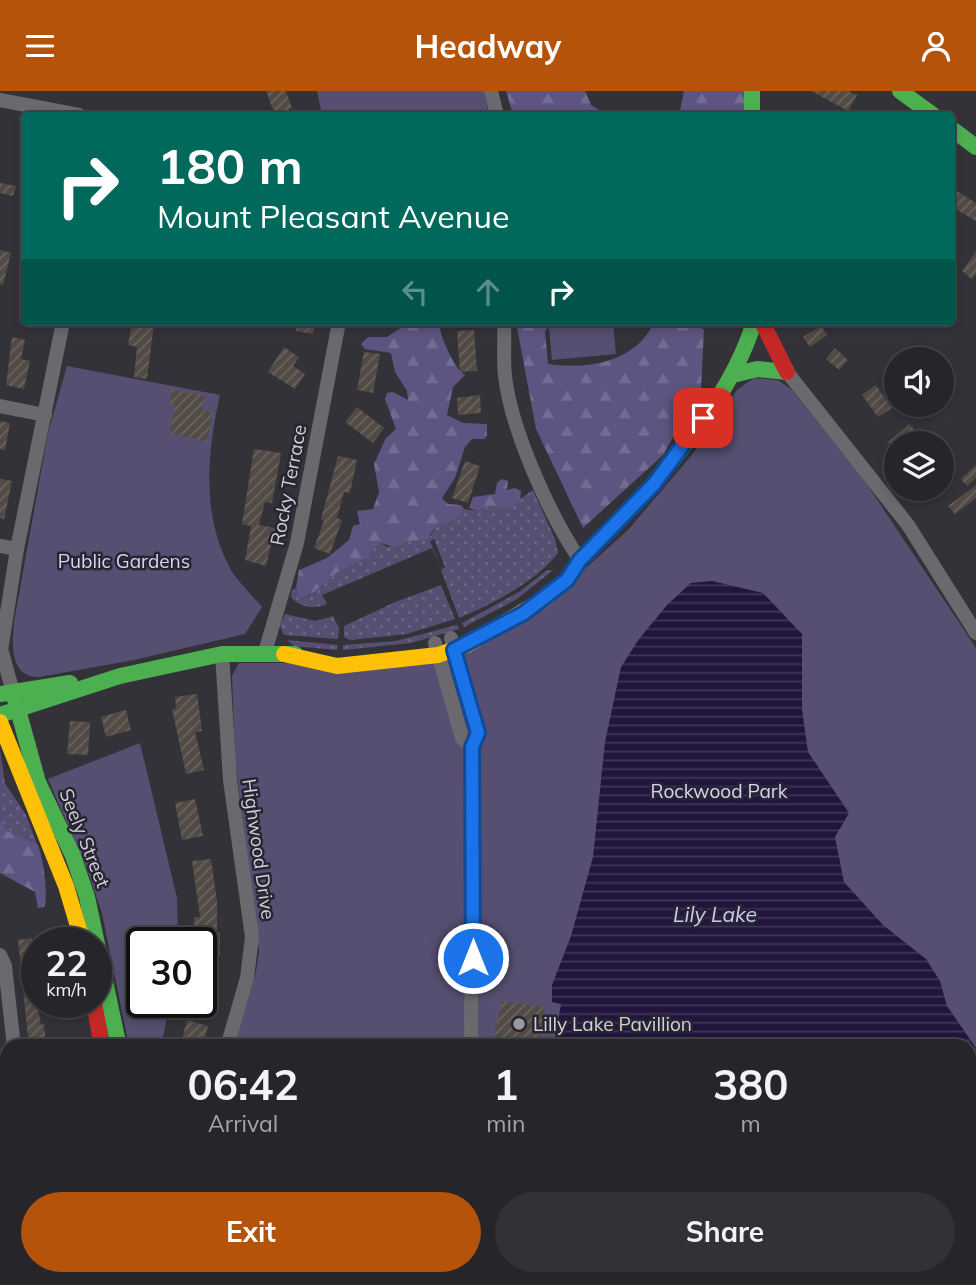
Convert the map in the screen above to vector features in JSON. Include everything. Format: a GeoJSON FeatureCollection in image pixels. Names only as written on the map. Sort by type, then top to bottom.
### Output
{"type":"FeatureCollection","features":[{"type":"Feature","properties":{"kind":"street"},"geometry":{"type":"LineString","coordinates":[[491,91],[496,112]]}},
{"type":"Feature","properties":{"kind":"street"},"geometry":{"type":"LineString","coordinates":[[752,91],[752,112]]}},
{"type":"Feature","properties":{"kind":"street"},"geometry":{"type":"LineString","coordinates":[[900,91],[929,112]]}},
{"type":"Feature","properties":{"kind":"street"},"geometry":{"type":"LineString","coordinates":[[0,100],[63,112]]}},
{"type":"Feature","properties":{"kind":"street"},"geometry":{"type":"LineString","coordinates":[[955,131],[976,147]]}},
{"type":"Feature","properties":{"kind":"street","name":"Seely Street"},"geometry":{"type":"LineString","coordinates":[[0,657],[17,549],[62,326]]}},
{"type":"Feature","properties":{"kind":"street","name":"Rocky Terrace"},"geometry":{"type":"LineString","coordinates":[[265,652],[297,543],[338,326]]}},
{"type":"Feature","properties":{"kind":"street"},"geometry":{"type":"LineString","coordinates":[[504,326],[505,377],[517,423],[531,463],[580,560]]}},
{"type":"Feature","properties":{"kind":"street"},"geometry":{"type":"LineString","coordinates":[[6,693],[120,676],[222,654],[265,652],[337,666],[445,646],[534,606],[567,580],[580,560],[654,484],[733,375],[747,349],[753,326]]}},
{"type":"Feature","properties":{"kind":"street"},"geometry":{"type":"LineString","coordinates":[[764,326],[787,372],[908,526],[976,633]]}},
{"type":"Feature","properties":{"kind":"street"},"geometry":{"type":"LineString","coordinates":[[733,375],[757,369],[787,372]]}},
{"type":"Feature","properties":{"kind":"street"},"geometry":{"type":"LineString","coordinates":[[0,406],[44,415]]}},
{"type":"Feature","properties":{"kind":"street"},"geometry":{"type":"LineString","coordinates":[[0,546],[17,549]]}},
{"type":"Feature","properties":{"kind":"street"},"geometry":{"type":"LineString","coordinates":[[445,646],[462,738],[472,747],[471,1039]]}},
{"type":"Feature","properties":{"kind":"street","name":"Seely Street"},"geometry":{"type":"LineString","coordinates":[[1,649],[6,693],[17,710],[38,782],[73,856],[87,897],[116,1039]]}},
{"type":"Feature","properties":{"kind":"street","name":"Highwood Drive"},"geometry":{"type":"LineString","coordinates":[[222,654],[230,780],[252,937],[247,978],[229,1039]]}},
{"type":"Feature","properties":{"kind":"street"},"geometry":{"type":"LineString","coordinates":[[0,715],[120,676]]}},
{"type":"Feature","properties":{"kind":"street","name":"Seely Street"},"geometry":{"type":"LineString","coordinates":[[0,722],[18,771],[63,874],[78,927]]}},
{"type":"Feature","properties":{"kind":"street"},"geometry":{"type":"LineString","coordinates":[[0,955],[5,966],[13,1039]]}},
{"type":"Feature","properties":{"kind":"street"},"geometry":{"type":"LineString","coordinates":[[97,1018],[101,1039]]}},
{"type":"Feature","properties":{"kind":"green space"},"geometry":{"type":"Polygon","coordinates":[[[317,91],[484,91],[488,112],[321,112],[317,91]]]}},
{"type":"Feature","properties":{"kind":"green space"},"geometry":{"type":"Polygon","coordinates":[[[506,91],[585,91],[591,105],[603,112],[512,112],[506,91]]]}},
{"type":"Feature","properties":{"kind":"green space"},"geometry":{"type":"Polygon","coordinates":[[[684,91],[744,91],[744,112],[680,112],[684,91]]]}},
{"type":"Feature","properties":{"kind":"green space"},"geometry":{"type":"Polygon","coordinates":[[[440,326],[448,351],[456,366],[465,375],[453,387],[447,415],[463,423],[487,424],[487,436],[484,439],[472,439],[465,447],[455,478],[442,498],[448,504],[461,505],[464,509],[459,517],[435,527],[427,540],[410,541],[395,547],[380,543],[365,559],[338,572],[314,592],[299,599],[296,588],[299,570],[327,558],[349,540],[353,526],[360,524],[357,511],[373,509],[379,492],[374,464],[386,438],[396,429],[385,399],[387,393],[393,392],[408,400],[407,391],[395,372],[391,353],[365,349],[361,344],[368,337],[387,337],[402,327],[440,326]]]}},
{"type":"Feature","properties":{"kind":"green space"},"geometry":{"type":"Polygon","coordinates":[[[517,326],[550,326],[545,331],[548,364],[563,366],[594,364],[623,354],[636,346],[652,326],[700,326],[704,330],[701,388],[663,455],[583,528],[536,429],[517,326]]]}},
{"type":"Feature","properties":{"kind":"green space"},"geometry":{"type":"Polygon","coordinates":[[[613,326],[616,354],[552,360],[549,328],[613,326]]]}},
{"type":"Feature","properties":{"kind":"green space","name":"Public Gardens"},"geometry":{"type":"Polygon","coordinates":[[[67,366],[220,395],[210,461],[211,506],[221,549],[231,570],[262,607],[245,634],[134,660],[39,677],[29,675],[17,665],[13,649],[14,622],[48,433],[67,366]]]}},
{"type":"Feature","properties":{"kind":"green space","name":"Rockwood Park"},"geometry":{"type":"Polygon","coordinates":[[[754,378],[778,380],[792,390],[866,483],[976,648],[976,1039],[236,1039],[256,972],[259,950],[235,758],[232,676],[239,663],[410,663],[559,592],[628,530],[691,456],[737,390],[754,378]]]}},
{"type":"Feature","properties":{"kind":"green space"},"geometry":{"type":"Polygon","coordinates":[[[502,479],[508,481],[507,490],[515,488],[521,491],[520,501],[505,510],[490,506],[477,511],[469,508],[473,497],[495,494],[497,483],[502,479]]]}},
{"type":"Feature","properties":{"kind":"green space"},"geometry":{"type":"Polygon","coordinates":[[[533,490],[555,539],[558,553],[526,583],[459,618],[441,570],[445,567],[434,539],[430,541],[440,566],[432,548],[322,595],[327,604],[308,607],[291,597],[292,590],[296,588],[299,599],[314,592],[338,572],[365,559],[380,543],[387,547],[431,536],[435,527],[453,519],[464,509],[477,511],[490,506],[505,510],[533,490]]]}},
{"type":"Feature","properties":{"kind":"green space"},"geometry":{"type":"Polygon","coordinates":[[[547,570],[552,571],[517,599],[464,627],[462,623],[519,592],[547,570]]]}},
{"type":"Feature","properties":{"kind":"green space"},"geometry":{"type":"Polygon","coordinates":[[[441,585],[455,619],[407,634],[350,640],[344,637],[344,626],[393,603],[441,585]]]}},
{"type":"Feature","properties":{"kind":"green space"},"geometry":{"type":"Polygon","coordinates":[[[285,614],[316,621],[333,616],[339,628],[338,639],[284,635],[280,626],[285,614]]]}},
{"type":"Feature","properties":{"kind":"green space"},"geometry":{"type":"Polygon","coordinates":[[[457,625],[459,629],[411,643],[343,650],[343,645],[396,641],[457,625]]]}},
{"type":"Feature","properties":{"kind":"green space"},"geometry":{"type":"Polygon","coordinates":[[[287,640],[338,645],[337,650],[294,646],[287,640]]]}},
{"type":"Feature","properties":{"kind":"green space"},"geometry":{"type":"Polygon","coordinates":[[[140,743],[177,898],[178,927],[126,927],[126,1018],[167,1018],[162,1039],[128,1039],[112,962],[112,927],[105,927],[88,872],[48,779],[140,743]]]}},
{"type":"Feature","properties":{"kind":"green space"},"geometry":{"type":"Polygon","coordinates":[[[0,750],[5,783],[26,815],[37,844],[7,831],[0,818],[0,750]]]}},
{"type":"Feature","properties":{"kind":"green space"},"geometry":{"type":"Polygon","coordinates":[[[0,818],[7,831],[37,844],[45,875],[44,907],[38,908],[35,892],[0,873],[0,818]]]}},
{"type":"Feature","properties":{"kind":"water","name":"Lily Lake"},"geometry":{"type":"Polygon","coordinates":[[[712,581],[763,593],[802,634],[802,709],[808,752],[849,813],[835,837],[844,882],[883,925],[926,959],[940,981],[947,1006],[970,1039],[546,1039],[555,1038],[561,1004],[552,1002],[552,985],[571,936],[593,857],[605,742],[621,667],[639,639],[668,604],[691,583],[712,581]]]}},
{"type":"Feature","properties":{"kind":"building"},"geometry":{"type":"Polygon","coordinates":[[[266,91],[286,91],[292,108],[274,112],[266,91]]]}},
{"type":"Feature","properties":{"kind":"building"},"geometry":{"type":"Polygon","coordinates":[[[811,91],[848,91],[857,95],[848,111],[811,91]]]}},
{"type":"Feature","properties":{"kind":"building"},"geometry":{"type":"Polygon","coordinates":[[[0,183],[16,186],[13,196],[0,193],[0,183]]]}},
{"type":"Feature","properties":{"kind":"building"},"geometry":{"type":"Polygon","coordinates":[[[955,190],[976,203],[976,221],[955,209],[955,190]]]}},
{"type":"Feature","properties":{"kind":"building"},"geometry":{"type":"Polygon","coordinates":[[[0,250],[11,253],[3,285],[0,284],[0,250]]]}},
{"type":"Feature","properties":{"kind":"building"},"geometry":{"type":"Polygon","coordinates":[[[976,251],[976,274],[972,279],[962,271],[976,251]]]}},
{"type":"Feature","properties":{"kind":"building"},"geometry":{"type":"Polygon","coordinates":[[[131,326],[154,326],[147,379],[134,377],[137,347],[128,345],[131,326]]]}},
{"type":"Feature","properties":{"kind":"building"},"geometry":{"type":"Polygon","coordinates":[[[297,326],[314,326],[313,334],[296,331],[297,326]]]}},
{"type":"Feature","properties":{"kind":"building"},"geometry":{"type":"Polygon","coordinates":[[[821,326],[827,335],[810,347],[803,337],[821,326]]]}},
{"type":"Feature","properties":{"kind":"building"},"geometry":{"type":"Polygon","coordinates":[[[474,330],[477,371],[460,372],[457,331],[474,330]]]}},
{"type":"Feature","properties":{"kind":"building"},"geometry":{"type":"Polygon","coordinates":[[[12,337],[25,340],[21,359],[30,361],[24,389],[6,385],[12,337]]]}},
{"type":"Feature","properties":{"kind":"building"},"geometry":{"type":"Polygon","coordinates":[[[284,347],[299,357],[293,366],[305,374],[295,389],[268,372],[284,347]]]}},
{"type":"Feature","properties":{"kind":"building"},"geometry":{"type":"Polygon","coordinates":[[[835,348],[848,360],[839,370],[826,359],[835,348]]]}},
{"type":"Feature","properties":{"kind":"building"},"geometry":{"type":"Polygon","coordinates":[[[364,352],[380,354],[373,393],[357,390],[364,352]]]}},
{"type":"Feature","properties":{"kind":"building"},"geometry":{"type":"Polygon","coordinates":[[[876,385],[884,396],[884,413],[878,417],[862,395],[876,385]]]}},
{"type":"Feature","properties":{"kind":"building"},"geometry":{"type":"Polygon","coordinates":[[[172,390],[205,396],[202,411],[213,413],[207,442],[170,433],[175,405],[170,404],[172,390]]]}},
{"type":"Feature","properties":{"kind":"building"},"geometry":{"type":"Polygon","coordinates":[[[480,395],[481,413],[458,415],[457,398],[480,395]]]}},
{"type":"Feature","properties":{"kind":"building"},"geometry":{"type":"Polygon","coordinates":[[[357,407],[384,428],[373,443],[345,422],[357,407]]]}},
{"type":"Feature","properties":{"kind":"building"},"geometry":{"type":"Polygon","coordinates":[[[0,421],[10,423],[5,450],[0,449],[0,421]]]}},
{"type":"Feature","properties":{"kind":"building"},"geometry":{"type":"Polygon","coordinates":[[[909,424],[915,431],[901,431],[909,424]]]}},
{"type":"Feature","properties":{"kind":"building"},"geometry":{"type":"Polygon","coordinates":[[[254,449],[281,453],[272,503],[265,502],[259,525],[275,528],[266,566],[245,560],[251,526],[242,524],[254,449]]]}},
{"type":"Feature","properties":{"kind":"building"},"geometry":{"type":"Polygon","coordinates":[[[338,456],[357,460],[350,493],[344,492],[337,518],[342,520],[330,554],[314,548],[324,521],[321,519],[338,456]]]}},
{"type":"Feature","properties":{"kind":"building"},"geometry":{"type":"Polygon","coordinates":[[[465,461],[480,466],[468,503],[452,498],[465,461]]]}},
{"type":"Feature","properties":{"kind":"building"},"geometry":{"type":"Polygon","coordinates":[[[976,465],[976,478],[967,486],[961,479],[976,465]]]}},
{"type":"Feature","properties":{"kind":"building"},"geometry":{"type":"Polygon","coordinates":[[[0,479],[12,481],[4,519],[0,518],[0,479]]]}},
{"type":"Feature","properties":{"kind":"building"},"geometry":{"type":"Polygon","coordinates":[[[976,485],[976,498],[955,514],[948,506],[976,485]]]}},
{"type":"Feature","properties":{"kind":"building"},"geometry":{"type":"Polygon","coordinates":[[[197,694],[202,731],[195,732],[204,770],[186,774],[172,709],[176,709],[175,697],[197,694]]]}},
{"type":"Feature","properties":{"kind":"building"},"geometry":{"type":"Polygon","coordinates":[[[126,710],[131,730],[106,737],[101,717],[126,710]]]}},
{"type":"Feature","properties":{"kind":"building"},"geometry":{"type":"Polygon","coordinates":[[[70,721],[90,722],[88,755],[67,754],[70,721]]]}},
{"type":"Feature","properties":{"kind":"building"},"geometry":{"type":"Polygon","coordinates":[[[195,799],[203,836],[182,840],[175,803],[195,799]]]}},
{"type":"Feature","properties":{"kind":"building"},"geometry":{"type":"Polygon","coordinates":[[[211,859],[217,902],[217,927],[194,927],[194,917],[200,917],[192,861],[211,859]]]}},
{"type":"Feature","properties":{"kind":"building"},"geometry":{"type":"Polygon","coordinates":[[[217,932],[220,933],[220,955],[217,955],[217,932]]]}},
{"type":"Feature","properties":{"kind":"building"},"geometry":{"type":"Polygon","coordinates":[[[18,940],[21,940],[21,969],[18,940]]]}},
{"type":"Feature","properties":{"kind":"building","name":"Lilly Lake Pavillion"},"geometry":{"type":"Polygon","coordinates":[[[502,1001],[545,1007],[540,1039],[495,1039],[502,1001]]]}},
{"type":"Feature","properties":{"kind":"building"},"geometry":{"type":"Polygon","coordinates":[[[26,1018],[40,1018],[41,1025],[44,1024],[45,1039],[28,1039],[26,1018]]]}},
{"type":"Feature","properties":{"kind":"building"},"geometry":{"type":"Polygon","coordinates":[[[187,1020],[208,1026],[205,1039],[182,1039],[187,1020]]]}},
{"type":"Feature","properties":{"kind":"traffic: fast"},"geometry":{"type":"LineString","coordinates":[[752,91],[752,112]]}},
{"type":"Feature","properties":{"kind":"traffic: fast"},"geometry":{"type":"LineString","coordinates":[[900,91],[929,112]]}},
{"type":"Feature","properties":{"kind":"traffic: fast"},"geometry":{"type":"LineString","coordinates":[[955,131],[976,147]]}},
{"type":"Feature","properties":{"kind":"traffic: fast"},"geometry":{"type":"LineString","coordinates":[[642,497],[707,415],[734,370],[752,326]]}},
{"type":"Feature","properties":{"kind":"traffic: fast"},"geometry":{"type":"LineString","coordinates":[[733,375],[757,369],[787,372]]}},
{"type":"Feature","properties":{"kind":"traffic: fast"},"geometry":{"type":"LineString","coordinates":[[0,715],[120,676],[222,654],[295,654]]}},
{"type":"Feature","properties":{"kind":"traffic: fast"},"geometry":{"type":"LineString","coordinates":[[0,694],[70,683]]}},
{"type":"Feature","properties":{"kind":"traffic: fast"},"geometry":{"type":"LineString","coordinates":[[13,692],[38,782],[73,856],[87,897],[117,1039]]}},
{"type":"Feature","properties":{"kind":"traffic: slow"},"geometry":{"type":"LineString","coordinates":[[284,654],[337,666],[438,655],[467,645],[544,599],[567,580],[580,560],[642,497]]}},
{"type":"Feature","properties":{"kind":"traffic: slow"},"geometry":{"type":"LineString","coordinates":[[0,722],[66,886],[78,927]]}},
{"type":"Feature","properties":{"kind":"traffic: jam"},"geometry":{"type":"LineString","coordinates":[[764,326],[787,372]]}},
{"type":"Feature","properties":{"kind":"traffic: jam"},"geometry":{"type":"LineString","coordinates":[[97,1018],[101,1039]]}},
{"type":"Feature","properties":{"kind":"place","name":"Lilly Lake Pavillion"},"geometry":{"type":"Point","coordinates":[519,1024]}},
{"type":"Feature","properties":{"kind":"route"},"geometry":{"type":"LineString","coordinates":[[473,958],[472,747],[478,733],[454,650],[524,613],[567,580],[580,560],[629,513],[654,484],[703,418]]}}]}
